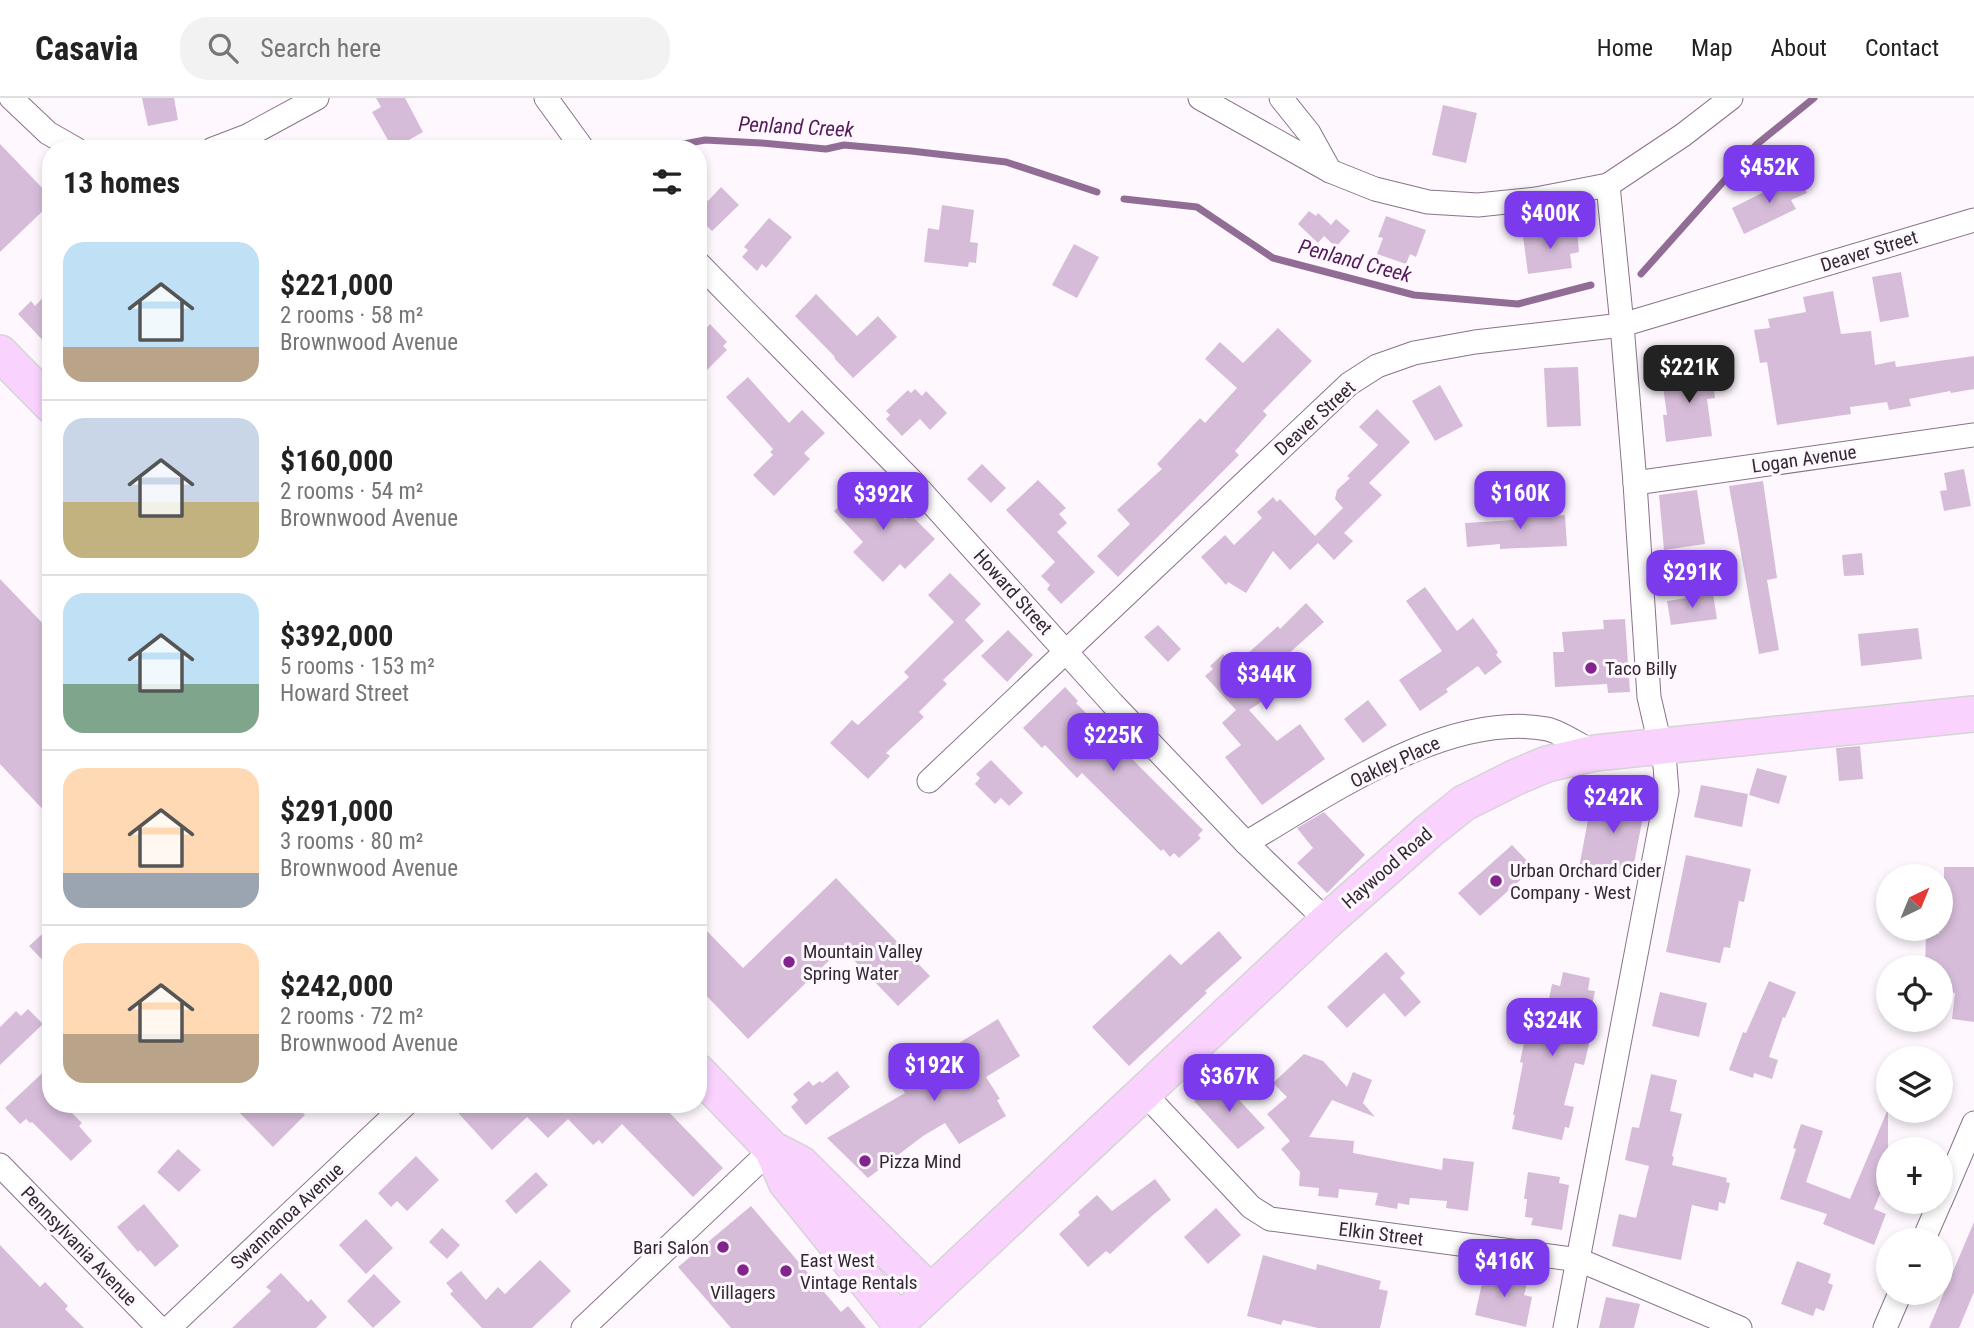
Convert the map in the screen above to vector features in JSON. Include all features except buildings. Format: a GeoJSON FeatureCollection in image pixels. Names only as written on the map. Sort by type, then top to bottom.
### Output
{"type":"FeatureCollection","features":[{"type":"Feature","properties":{"kind":"main road"},"geometry":{"type":"LineString","coordinates":[[0,353],[42,396]]}},
{"type":"Feature","properties":{"kind":"main road","name":"Haywood Road"},"geometry":{"type":"LineString","coordinates":[[772,1149],[786,1182],[896,1325],[1327,920],[1464,803],[1547,764],[1595,753],[1974,714]]}},
{"type":"Feature","properties":{"kind":"main road","name":"Haywood Road"},"geometry":{"type":"LineString","coordinates":[[707,1081],[772,1149],[801,1164],[930,1292]]}},
{"type":"Feature","properties":{"kind":"street"},"geometry":{"type":"LineString","coordinates":[[11,98],[48,133],[60,140]]}},
{"type":"Feature","properties":{"kind":"street"},"geometry":{"type":"LineString","coordinates":[[237,140],[317,98]]}},
{"type":"Feature","properties":{"kind":"street"},"geometry":{"type":"LineString","coordinates":[[546,98],[576,140]]}},
{"type":"Feature","properties":{"kind":"street"},"geometry":{"type":"LineString","coordinates":[[1200,98],[1330,171],[1375,189],[1428,202],[1478,205],[1536,200],[1608,185],[1673,142],[1731,98]]}},
{"type":"Feature","properties":{"kind":"street"},"geometry":{"type":"LineString","coordinates":[[1280,98],[1309,133],[1330,171]]}},
{"type":"Feature","properties":{"kind":"street"},"geometry":{"type":"LineString","coordinates":[[1565,1328],[1667,791],[1665,766],[1649,697],[1635,483],[1608,185]]}},
{"type":"Feature","properties":{"kind":"street","name":"Deaver Street"},"geometry":{"type":"LineString","coordinates":[[929,781],[1349,384],[1377,366],[1414,353],[1475,342],[1622,326],[1974,220]]}},
{"type":"Feature","properties":{"kind":"street","name":"Howard Street"},"geometry":{"type":"LineString","coordinates":[[707,272],[911,480],[1112,703],[1246,843],[1327,920]]}},
{"type":"Feature","properties":{"kind":"street","name":"Logan Avenue"},"geometry":{"type":"LineString","coordinates":[[1635,483],[1974,435]]}},
{"type":"Feature","properties":{"kind":"street","name":"Oakley Place"},"geometry":{"type":"LineString","coordinates":[[1246,843],[1357,777],[1436,741],[1474,731],[1511,726],[1550,729],[1595,753]]}},
{"type":"Feature","properties":{"kind":"street","name":"Elkin Street"},"geometry":{"type":"LineString","coordinates":[[1144,1093],[1251,1207],[1270,1219],[1578,1260],[1740,1328]]}},
{"type":"Feature","properties":{"kind":"street","name":"Swannanoa Avenue"},"geometry":{"type":"LineString","coordinates":[[169,1328],[396,1113]]}},
{"type":"Feature","properties":{"kind":"street"},"geometry":{"type":"LineString","coordinates":[[1953,1171],[1974,1123]]}},
{"type":"Feature","properties":{"kind":"street"},"geometry":{"type":"LineString","coordinates":[[583,1328],[772,1149]]}},
{"type":"Feature","properties":{"kind":"street","name":"Pennsylvania Avenue"},"geometry":{"type":"LineString","coordinates":[[0,1165],[159,1328]]}},
{"type":"Feature","properties":{"kind":"street"},"geometry":{"type":"LineString","coordinates":[[1885,1328],[1895,1305]]}},
{"type":"Feature","properties":{"kind":"waterway","name":"Penland Creek"},"geometry":{"type":"LineString","coordinates":[[1641,274],[1756,145],[1814,98]]}},
{"type":"Feature","properties":{"kind":"waterway","name":"Penland Creek"},"geometry":{"type":"LineString","coordinates":[[707,140],[826,149],[844,145],[1006,162],[1097,192]]}},
{"type":"Feature","properties":{"kind":"waterway","name":"Penland Creek"},"geometry":{"type":"LineString","coordinates":[[1124,199],[1197,207],[1273,258],[1414,295],[1518,304],[1591,285]]}},
{"type":"Feature","properties":{"kind":"place","name":"Taco Billy"},"geometry":{"type":"Point","coordinates":[1591,668]}},
{"type":"Feature","properties":{"kind":"place","name":"Urban Orchard Cider Company - West"},"geometry":{"type":"Point","coordinates":[1496,881]}},
{"type":"Feature","properties":{"kind":"place","name":"Mountain Valley Spring Water"},"geometry":{"type":"Point","coordinates":[789,962]}},
{"type":"Feature","properties":{"kind":"place","name":"Pizza Mind"},"geometry":{"type":"Point","coordinates":[865,1161]}},
{"type":"Feature","properties":{"kind":"place","name":"Bari Salon"},"geometry":{"type":"Point","coordinates":[723,1247]}},
{"type":"Feature","properties":{"kind":"place","name":"Villagers"},"geometry":{"type":"Point","coordinates":[743,1270]}},
{"type":"Feature","properties":{"kind":"place","name":"East West Vintage Rentals"},"geometry":{"type":"Point","coordinates":[786,1271]}}]}
